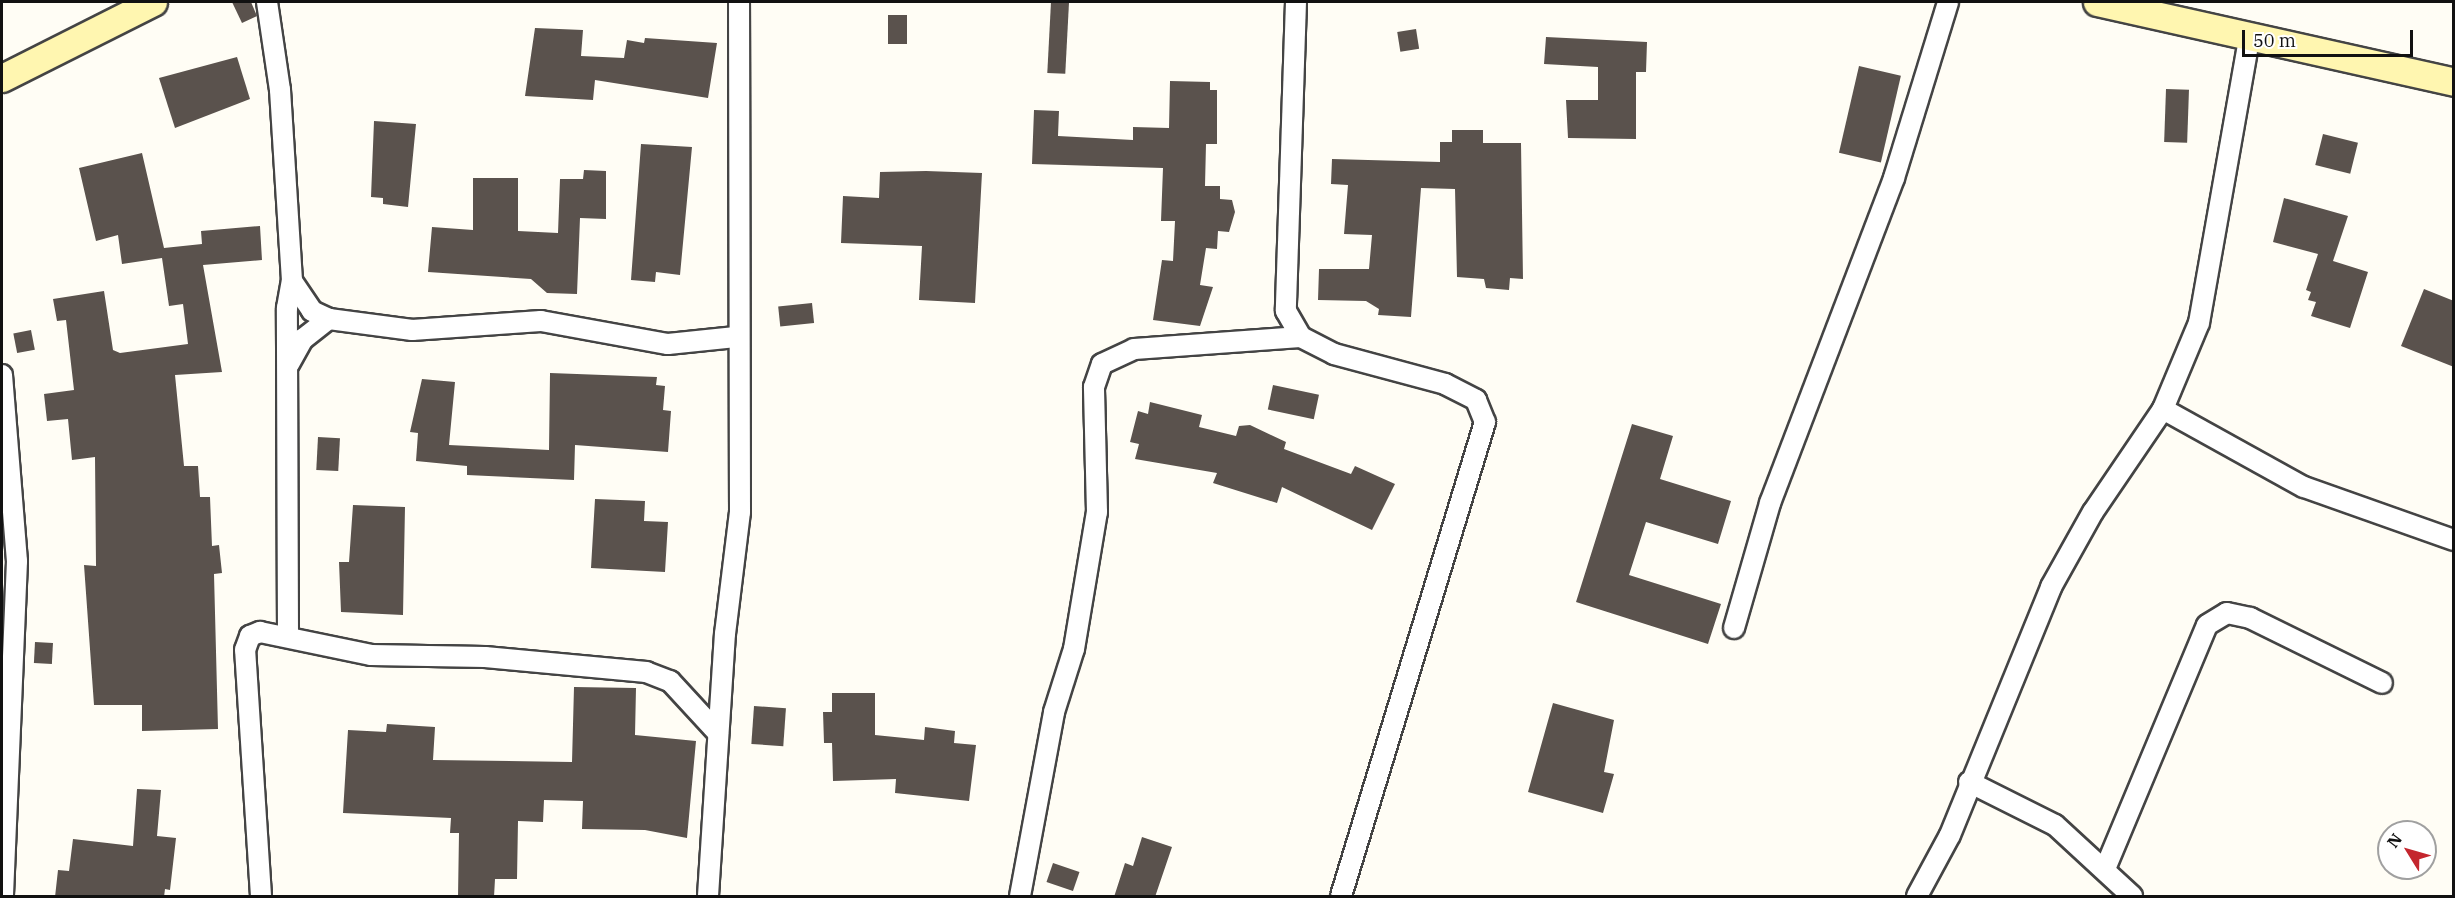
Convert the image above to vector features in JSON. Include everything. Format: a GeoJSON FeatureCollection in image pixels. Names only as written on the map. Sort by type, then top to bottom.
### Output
{"type":"FeatureCollection","features":[{"type":"Feature","properties":{"kind":"street"},"geometry":{"type":"LineString","coordinates":[[2,78],[153,2]]}},
{"type":"Feature","properties":{"kind":"street"},"geometry":{"type":"LineString","coordinates":[[267,2],[280,90],[292,281],[287,308],[290,364],[288,635]]}},
{"type":"Feature","properties":{"kind":"street"},"geometry":{"type":"LineString","coordinates":[[708,897],[718,733],[740,512],[736,337],[739,2]]}},
{"type":"Feature","properties":{"kind":"street"},"geometry":{"type":"LineString","coordinates":[[1296,2],[1286,311],[1301,337]]}},
{"type":"Feature","properties":{"kind":"street"},"geometry":{"type":"LineString","coordinates":[[1734,628],[1770,503],[1894,178],[1948,2]]}},
{"type":"Feature","properties":{"kind":"street"},"geometry":{"type":"LineString","coordinates":[[2097,2],[2454,82]]}},
{"type":"Feature","properties":{"kind":"street"},"geometry":{"type":"LineString","coordinates":[[1917,897],[1950,835],[1969,782],[2051,587],[2093,512],[2163,409],[2199,323],[2250,35]]}},
{"type":"Feature","properties":{"kind":"street"},"geometry":{"type":"LineString","coordinates":[[292,281],[312,311],[328,319],[412,330],[541,321],[668,344],[736,337]]}},
{"type":"Feature","properties":{"kind":"street"},"geometry":{"type":"LineString","coordinates":[[290,364],[303,339],[328,319]]}},
{"type":"Feature","properties":{"kind":"street"},"geometry":{"type":"LineString","coordinates":[[1020,897],[1054,712],[1074,649],[1097,512],[1094,387],[1102,364],[1134,349],[1301,337],[1334,354],[1445,384],[1476,400],[1485,422],[1341,897]]}},
{"type":"Feature","properties":{"kind":"street"},"geometry":{"type":"LineString","coordinates":[[2,375],[9,561],[3,897]]}},
{"type":"Feature","properties":{"kind":"street"},"geometry":{"type":"LineString","coordinates":[[2163,409],[2304,487],[2454,540]]}},
{"type":"Feature","properties":{"kind":"street"},"geometry":{"type":"LineString","coordinates":[[2105,869],[2207,625],[2227,613],[2250,618],[2382,683]]}},
{"type":"Feature","properties":{"kind":"street"},"geometry":{"type":"LineString","coordinates":[[261,897],[245,650],[250,636],[260,632],[288,635],[371,655],[485,657],[646,672],[686,694],[718,733]]}},
{"type":"Feature","properties":{"kind":"street"},"geometry":{"type":"LineString","coordinates":[[1969,782],[2046,820],[2105,869],[2122,894]]}},
{"type":"Feature","properties":{"kind":"building"},"geometry":{"type":"Polygon","coordinates":[[[232,2],[251,2],[257,16],[242,23],[232,2]]]}},
{"type":"Feature","properties":{"kind":"building"},"geometry":{"type":"Polygon","coordinates":[[[1051,2],[1069,3],[1065,74],[1047,73],[1051,2]]]}},
{"type":"Feature","properties":{"kind":"building"},"geometry":{"type":"Polygon","coordinates":[[[888,15],[907,15],[907,44],[888,44],[888,15]]]}},
{"type":"Feature","properties":{"kind":"building"},"geometry":{"type":"Polygon","coordinates":[[[535,28],[583,30],[581,56],[624,58],[627,40],[644,43],[645,38],[717,43],[708,98],[595,80],[593,100],[525,96],[535,28]]]}},
{"type":"Feature","properties":{"kind":"building"},"geometry":{"type":"Polygon","coordinates":[[[1416,29],[1419,49],[1400,52],[1397,32],[1416,29]]]}},
{"type":"Feature","properties":{"kind":"building"},"geometry":{"type":"Polygon","coordinates":[[[1546,37],[1647,42],[1646,72],[1636,72],[1636,139],[1568,138],[1566,100],[1598,100],[1598,67],[1544,64],[1546,37]]]}},
{"type":"Feature","properties":{"kind":"building"},"geometry":{"type":"Polygon","coordinates":[[[237,57],[250,99],[175,128],[159,78],[237,57]]]}},
{"type":"Feature","properties":{"kind":"building"},"geometry":{"type":"Polygon","coordinates":[[[1859,66],[1901,76],[1881,162],[1839,153],[1859,66]]]}},
{"type":"Feature","properties":{"kind":"building"},"geometry":{"type":"Polygon","coordinates":[[[1170,81],[1210,82],[1210,90],[1217,90],[1217,144],[1206,144],[1205,186],[1220,186],[1220,199],[1232,200],[1235,212],[1229,232],[1218,231],[1217,249],[1206,248],[1200,285],[1213,287],[1200,326],[1153,320],[1162,260],[1173,261],[1175,221],[1161,221],[1163,168],[1032,164],[1034,110],[1059,111],[1058,136],[1133,140],[1133,127],[1169,128],[1170,81]]]}},
{"type":"Feature","properties":{"kind":"building"},"geometry":{"type":"Polygon","coordinates":[[[2166,89],[2189,90],[2187,143],[2164,142],[2166,89]]]}},
{"type":"Feature","properties":{"kind":"building"},"geometry":{"type":"Polygon","coordinates":[[[374,121],[416,124],[408,207],[383,204],[383,198],[371,197],[374,121]]]}},
{"type":"Feature","properties":{"kind":"building"},"geometry":{"type":"Polygon","coordinates":[[[1452,130],[1483,130],[1483,143],[1521,143],[1523,279],[1510,278],[1509,290],[1486,288],[1484,279],[1457,277],[1455,189],[1421,188],[1411,317],[1378,315],[1379,309],[1366,301],[1318,300],[1319,269],[1369,269],[1372,235],[1344,234],[1348,185],[1331,184],[1332,159],[1440,162],[1440,142],[1452,142],[1452,130]]]}},
{"type":"Feature","properties":{"kind":"building"},"geometry":{"type":"Polygon","coordinates":[[[2323,134],[2358,143],[2350,174],[2315,165],[2323,134]]]}},
{"type":"Feature","properties":{"kind":"building"},"geometry":{"type":"Polygon","coordinates":[[[641,144],[692,147],[680,275],[656,272],[655,282],[631,280],[641,144]]]}},
{"type":"Feature","properties":{"kind":"building"},"geometry":{"type":"Polygon","coordinates":[[[142,153],[164,248],[202,244],[201,231],[260,226],[262,260],[203,265],[222,372],[175,375],[184,466],[198,466],[200,497],[210,497],[212,546],[219,545],[222,573],[214,574],[218,729],[142,731],[142,705],[94,705],[84,565],[96,566],[95,457],[72,460],[68,419],[47,421],[44,394],[74,390],[66,320],[57,321],[53,299],[104,291],[113,350],[120,353],[188,344],[183,304],[169,306],[162,258],[122,264],[118,235],[96,241],[79,168],[142,153]]]}},
{"type":"Feature","properties":{"kind":"building"},"geometry":{"type":"Polygon","coordinates":[[[584,170],[606,171],[606,219],[580,218],[577,294],[547,293],[531,279],[428,272],[432,227],[473,230],[473,178],[518,178],[518,231],[558,233],[560,179],[583,179],[584,170]]]}},
{"type":"Feature","properties":{"kind":"building"},"geometry":{"type":"Polygon","coordinates":[[[880,172],[982,173],[975,303],[919,300],[922,246],[841,243],[843,196],[879,198],[880,172]]]}},
{"type":"Feature","properties":{"kind":"building"},"geometry":{"type":"Polygon","coordinates":[[[2284,198],[2348,216],[2333,261],[2368,272],[2350,328],[2311,316],[2316,302],[2308,300],[2311,292],[2306,290],[2318,254],[2273,242],[2284,198]]]}},
{"type":"Feature","properties":{"kind":"building"},"geometry":{"type":"Polygon","coordinates":[[[2424,289],[2454,301],[2454,367],[2401,346],[2424,289]]]}},
{"type":"Feature","properties":{"kind":"building"},"geometry":{"type":"Polygon","coordinates":[[[812,303],[814,323],[780,326],[778,307],[812,303]]]}},
{"type":"Feature","properties":{"kind":"building"},"geometry":{"type":"Polygon","coordinates":[[[31,330],[35,350],[17,353],[13,333],[31,330]]]}},
{"type":"Feature","properties":{"kind":"building"},"geometry":{"type":"Polygon","coordinates":[[[550,373],[657,377],[656,385],[665,386],[663,410],[671,411],[668,452],[575,445],[574,480],[467,475],[467,466],[416,461],[418,433],[410,432],[422,379],[455,382],[449,445],[549,450],[550,373]]]}},
{"type":"Feature","properties":{"kind":"building"},"geometry":{"type":"Polygon","coordinates":[[[1273,385],[1319,395],[1314,419],[1268,409],[1273,385]]]}},
{"type":"Feature","properties":{"kind":"building"},"geometry":{"type":"Polygon","coordinates":[[[1150,402],[1202,415],[1199,427],[1236,436],[1239,426],[1250,425],[1286,442],[1284,449],[1351,474],[1355,466],[1395,484],[1372,530],[1282,487],[1277,503],[1213,483],[1217,473],[1135,459],[1139,444],[1130,442],[1138,411],[1148,414],[1150,402]]]}},
{"type":"Feature","properties":{"kind":"building"},"geometry":{"type":"Polygon","coordinates":[[[1632,424],[1673,436],[1660,479],[1731,501],[1718,544],[1646,522],[1629,575],[1721,604],[1708,644],[1576,602],[1632,424]]]}},
{"type":"Feature","properties":{"kind":"building"},"geometry":{"type":"Polygon","coordinates":[[[318,437],[340,438],[338,471],[316,470],[318,437]]]}},
{"type":"Feature","properties":{"kind":"building"},"geometry":{"type":"Polygon","coordinates":[[[595,499],[645,501],[644,521],[668,522],[665,572],[591,568],[595,499]]]}},
{"type":"Feature","properties":{"kind":"building"},"geometry":{"type":"Polygon","coordinates":[[[353,505],[405,507],[403,615],[341,612],[339,562],[349,562],[353,505]]]}},
{"type":"Feature","properties":{"kind":"building"},"geometry":{"type":"Polygon","coordinates":[[[35,642],[53,643],[52,664],[34,663],[35,642]]]}},
{"type":"Feature","properties":{"kind":"building"},"geometry":{"type":"Polygon","coordinates":[[[574,687],[636,688],[635,735],[696,741],[687,838],[645,830],[582,829],[583,801],[544,800],[543,822],[518,821],[517,879],[495,879],[494,897],[458,897],[459,833],[450,833],[451,818],[343,813],[348,730],[386,732],[387,724],[435,727],[433,760],[572,762],[574,687]]]}},
{"type":"Feature","properties":{"kind":"building"},"geometry":{"type":"Polygon","coordinates":[[[832,693],[875,693],[875,735],[924,740],[925,727],[955,731],[954,743],[976,745],[969,801],[895,793],[896,779],[833,781],[832,743],[824,743],[823,712],[832,712],[832,693]]]}},
{"type":"Feature","properties":{"kind":"building"},"geometry":{"type":"Polygon","coordinates":[[[1553,703],[1614,720],[1604,772],[1614,774],[1603,813],[1528,792],[1553,703]]]}},
{"type":"Feature","properties":{"kind":"building"},"geometry":{"type":"Polygon","coordinates":[[[754,706],[786,708],[783,746],[751,744],[754,706]]]}},
{"type":"Feature","properties":{"kind":"building"},"geometry":{"type":"Polygon","coordinates":[[[137,789],[161,790],[157,836],[176,838],[170,890],[165,889],[164,897],[55,897],[58,870],[69,871],[73,839],[133,846],[137,789]]]}},
{"type":"Feature","properties":{"kind":"building"},"geometry":{"type":"Polygon","coordinates":[[[1142,837],[1172,847],[1155,897],[1114,897],[1125,863],[1133,866],[1142,837]]]}},
{"type":"Feature","properties":{"kind":"building"},"geometry":{"type":"Polygon","coordinates":[[[1053,863],[1079,872],[1073,891],[1046,882],[1053,863]]]}}]}
